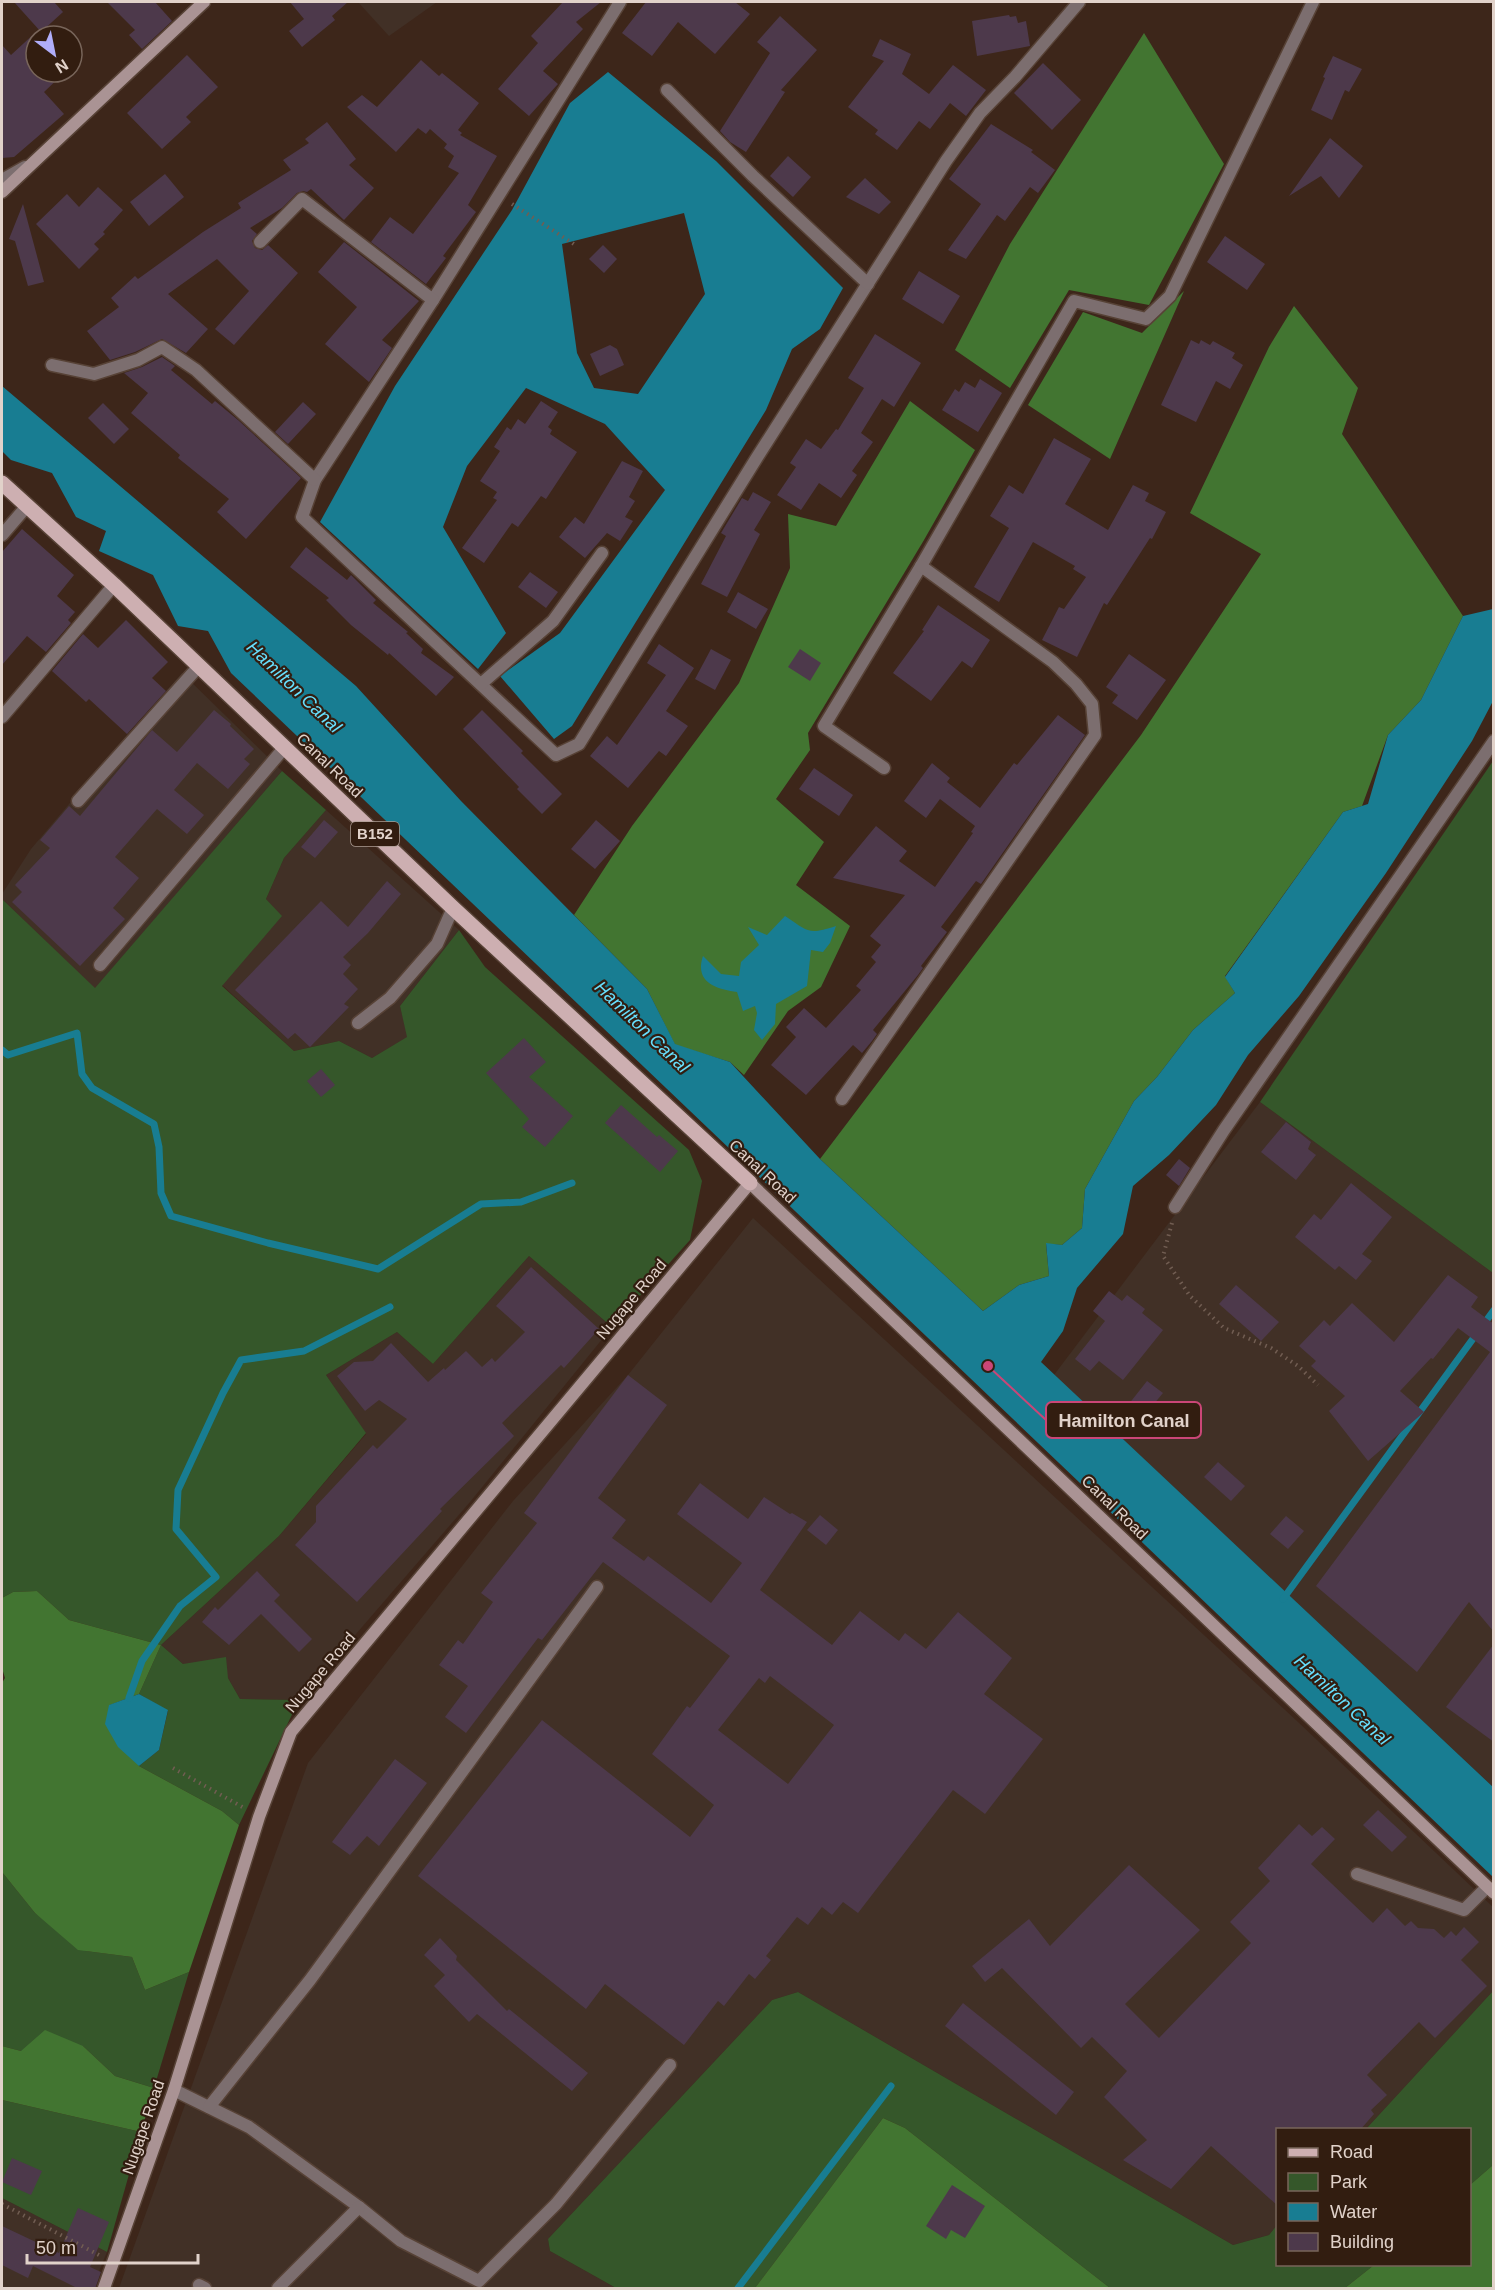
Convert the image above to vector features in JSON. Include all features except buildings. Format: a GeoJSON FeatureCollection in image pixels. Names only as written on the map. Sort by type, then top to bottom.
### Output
{"type":"FeatureCollection","features":[{"type":"Feature","properties":{"kind":"main road"},"geometry":{"type":"LineString","coordinates":[[2,192],[204,2]]}},
{"type":"Feature","properties":{"kind":"main road","name":"Canal Road"},"geometry":{"type":"LineString","coordinates":[[2,483],[114,585],[453,908],[750,1183],[1490,1890]]}},
{"type":"Feature","properties":{"kind":"main road","name":"Nugape Road"},"geometry":{"type":"LineString","coordinates":[[104,2289],[174,2090],[259,1817],[291,1732],[750,1183]]}},
{"type":"Feature","properties":{"kind":"street"},"geometry":{"type":"LineString","coordinates":[[620,2],[433,300],[315,480],[302,517],[556,755],[579,744],[946,161],[980,113],[1015,77],[1079,2]]}},
{"type":"Feature","properties":{"kind":"street"},"geometry":{"type":"LineString","coordinates":[[884,768],[824,726],[921,566],[1074,301],[1146,319],[1170,296],[1313,2]]}},
{"type":"Feature","properties":{"kind":"street"},"geometry":{"type":"LineString","coordinates":[[667,90],[753,176],[868,284]]}},
{"type":"Feature","properties":{"kind":"street"},"geometry":{"type":"LineString","coordinates":[[2,180],[32,163]]}},
{"type":"Feature","properties":{"kind":"street"},"geometry":{"type":"LineString","coordinates":[[260,242],[302,199],[433,300]]}},
{"type":"Feature","properties":{"kind":"street"},"geometry":{"type":"LineString","coordinates":[[51,365],[94,374],[138,360],[162,347],[196,370],[315,480]]}},
{"type":"Feature","properties":{"kind":"street"},"geometry":{"type":"LineString","coordinates":[[2,535],[27,506]]}},
{"type":"Feature","properties":{"kind":"street"},"geometry":{"type":"LineString","coordinates":[[481,684],[553,621],[602,553]]}},
{"type":"Feature","properties":{"kind":"street"},"geometry":{"type":"LineString","coordinates":[[842,1099],[1095,735],[1092,705],[1068,676],[1053,662],[921,566]]}},
{"type":"Feature","properties":{"kind":"street"},"geometry":{"type":"LineString","coordinates":[[2,717],[114,585]]}},
{"type":"Feature","properties":{"kind":"street"},"geometry":{"type":"LineString","coordinates":[[78,801],[199,666]]}},
{"type":"Feature","properties":{"kind":"street"},"geometry":{"type":"LineString","coordinates":[[1175,1207],[1231,1120],[1494,741]]}},
{"type":"Feature","properties":{"kind":"street"},"geometry":{"type":"LineString","coordinates":[[100,965],[285,747]]}},
{"type":"Feature","properties":{"kind":"street"},"geometry":{"type":"LineString","coordinates":[[358,1023],[390,998],[437,944],[453,908]]}},
{"type":"Feature","properties":{"kind":"street"},"geometry":{"type":"LineString","coordinates":[[209,2107],[310,1980],[597,1587]]}},
{"type":"Feature","properties":{"kind":"street"},"geometry":{"type":"LineString","coordinates":[[1357,1874],[1464,1910],[1490,1890]]}},
{"type":"Feature","properties":{"kind":"street"},"geometry":{"type":"LineString","coordinates":[[174,2090],[249,2127],[359,2206],[401,2241],[480,2285],[556,2204],[670,2065]]}},
{"type":"Feature","properties":{"kind":"street"},"geometry":{"type":"LineString","coordinates":[[278,2289],[359,2206]]}},
{"type":"Feature","properties":{"kind":"path"},"geometry":{"type":"LineString","coordinates":[[499,195],[577,246]]}},
{"type":"Feature","properties":{"kind":"path"},"geometry":{"type":"LineString","coordinates":[[1175,1207],[1164,1256],[1190,1296],[1224,1328],[1271,1348],[1298,1366],[1318,1385]]}},
{"type":"Feature","properties":{"kind":"path"},"geometry":{"type":"LineString","coordinates":[[173,1768],[259,1817]]}},
{"type":"Feature","properties":{"kind":"path"},"geometry":{"type":"LineString","coordinates":[[2,2204],[103,2257],[114,2260]]}},
{"type":"Feature","properties":{"kind":"shaded area"},"geometry":{"type":"Polygon","coordinates":[[[358,2],[437,2],[389,36],[358,2]]]}},
{"type":"Feature","properties":{"kind":"shaded area"},"geometry":{"type":"Polygon","coordinates":[[[182,673],[282,771],[95,989],[2,899],[2,894],[31,849],[182,673]]]}},
{"type":"Feature","properties":{"kind":"shaded area"},"geometry":{"type":"Polygon","coordinates":[[[326,810],[459,930],[400,1006],[408,1037],[372,1058],[339,1041],[294,1051],[222,985],[281,916],[266,899],[284,858],[326,810]]]}},
{"type":"Feature","properties":{"kind":"shaded area"},"geometry":{"type":"Polygon","coordinates":[[[1260,1102],[1493,1273],[1493,1787],[1054,1375],[1260,1102]]]}},
{"type":"Feature","properties":{"kind":"shaded area"},"geometry":{"type":"Polygon","coordinates":[[[753,1218],[1298,1722],[1493,1907],[1493,1991],[1367,2128],[1276,2128],[1276,2226],[1269,2235],[1233,2245],[798,1992],[772,2000],[548,2239],[550,2251],[616,2288],[119,2288],[308,1763],[513,1501],[628,1375],[753,1218]]]}},
{"type":"Feature","properties":{"kind":"shaded area"},"geometry":{"type":"Polygon","coordinates":[[[529,1256],[612,1327],[470,1502],[299,1700],[240,1699],[228,1678],[183,1664],[161,1645],[279,1536],[366,1434],[326,1375],[397,1332],[433,1364],[529,1256]]]}},
{"type":"Feature","properties":{"kind":"shaded area"},"geometry":{"type":"Polygon","coordinates":[[[2,2198],[107,2252],[92,2288],[2,2288],[2,2198]]]}},
{"type":"Feature","properties":{"kind":"green space"},"geometry":{"type":"Polygon","coordinates":[[[1144,33],[1224,164],[1149,305],[1069,290],[1010,388],[955,350],[1010,244],[1144,33]]]}},
{"type":"Feature","properties":{"kind":"green space"},"geometry":{"type":"Polygon","coordinates":[[[1184,291],[1110,459],[1028,405],[1083,312],[1142,333],[1184,291]]]}},
{"type":"Feature","properties":{"kind":"green space"},"geometry":{"type":"Polygon","coordinates":[[[1294,306],[1358,388],[1342,434],[1463,616],[1421,700],[1388,735],[1362,806],[1343,812],[1225,976],[1235,993],[1193,1030],[1157,1077],[1134,1101],[1085,1189],[1082,1228],[1062,1245],[1046,1244],[1049,1276],[1019,1285],[983,1311],[820,1159],[1141,735],[1261,554],[1190,513],[1269,347],[1294,306]]]}},
{"type":"Feature","properties":{"kind":"green space"},"geometry":{"type":"Polygon","coordinates":[[[910,401],[975,450],[924,540],[808,733],[810,750],[776,799],[824,842],[796,885],[850,926],[821,987],[788,1011],[744,1075],[730,1062],[675,1045],[647,989],[574,915],[632,826],[739,683],[790,568],[788,514],[836,526],[910,401]]]}},
{"type":"Feature","properties":{"kind":"green space"},"geometry":{"type":"Polygon","coordinates":[[[1493,761],[1493,1273],[1260,1102],[1493,761]]]}},
{"type":"Feature","properties":{"kind":"green space"},"geometry":{"type":"Polygon","coordinates":[[[282,771],[326,810],[284,858],[266,899],[282,916],[222,986],[294,1051],[339,1041],[372,1058],[407,1037],[400,1006],[459,930],[485,967],[689,1150],[702,1181],[690,1240],[612,1327],[529,1256],[433,1364],[397,1332],[326,1375],[366,1433],[279,1536],[161,1645],[69,1620],[37,1591],[13,1592],[2,1598],[2,899],[95,988],[282,771]]]}},
{"type":"Feature","properties":{"kind":"green space"},"geometry":{"type":"Polygon","coordinates":[[[37,1591],[69,1620],[161,1645],[139,1694],[110,1705],[139,1766],[222,1811],[239,1825],[189,1972],[145,1990],[132,1957],[78,1950],[35,1913],[2,1872],[2,1683],[5,1678],[2,1668],[2,1598],[13,1592],[37,1591]]]}},
{"type":"Feature","properties":{"kind":"green space"},"geometry":{"type":"Polygon","coordinates":[[[161,1645],[183,1664],[226,1657],[228,1678],[240,1699],[299,1700],[239,1825],[222,1811],[139,1766],[159,1750],[168,1711],[139,1694],[161,1645]]]}},
{"type":"Feature","properties":{"kind":"green space"},"geometry":{"type":"Polygon","coordinates":[[[2,1872],[35,1913],[86,1951],[132,1957],[145,1990],[189,1972],[154,2088],[115,2076],[83,2046],[21,2051],[2,2046],[2,1872]]]}},
{"type":"Feature","properties":{"kind":"green space"},"geometry":{"type":"Polygon","coordinates":[[[1493,1991],[1493,2165],[1471,2184],[1471,2128],[1367,2128],[1493,1991]]]}},
{"type":"Feature","properties":{"kind":"green space"},"geometry":{"type":"Polygon","coordinates":[[[798,1992],[1233,2245],[1269,2235],[1276,2226],[1276,2266],[1373,2266],[1345,2288],[1110,2288],[905,2128],[883,2118],[755,2288],[616,2288],[550,2251],[548,2239],[772,2000],[798,1992]]]}},
{"type":"Feature","properties":{"kind":"green space"},"geometry":{"type":"Polygon","coordinates":[[[45,2030],[83,2046],[115,2076],[154,2088],[141,2132],[2,2100],[2,2046],[21,2051],[45,2030]]]}},
{"type":"Feature","properties":{"kind":"green space"},"geometry":{"type":"Polygon","coordinates":[[[2,2100],[141,2132],[107,2252],[2,2198],[2,2100]]]}},
{"type":"Feature","properties":{"kind":"green space"},"geometry":{"type":"Polygon","coordinates":[[[883,2118],[905,2128],[1110,2288],[755,2288],[883,2118]]]}},
{"type":"Feature","properties":{"kind":"green space"},"geometry":{"type":"Polygon","coordinates":[[[1493,2165],[1493,2288],[1345,2288],[1373,2266],[1471,2266],[1471,2184],[1493,2165]]]}},
{"type":"Feature","properties":{"kind":"water"},"geometry":{"type":"Polygon","coordinates":[[[608,72],[716,161],[843,288],[820,329],[792,349],[766,410],[572,726],[554,739],[500,676],[560,633],[665,490],[605,424],[526,388],[467,466],[443,527],[506,633],[478,669],[320,522],[395,386],[512,210],[570,103],[608,72]],[[684,213],[562,244],[577,353],[594,388],[638,394],[705,294],[684,213]]]}},
{"type":"Feature","properties":{"kind":"water"},"geometry":{"type":"Polygon","coordinates":[[[2,386],[356,686],[461,801],[647,989],[675,1044],[730,1062],[820,1159],[983,1311],[1019,1285],[1049,1276],[1046,1243],[1062,1245],[1082,1228],[1085,1189],[1134,1101],[1157,1077],[1193,1030],[1235,993],[1225,977],[1343,812],[1368,804],[1388,735],[1421,700],[1463,616],[1493,609],[1493,701],[1472,741],[1386,873],[1299,996],[1248,1055],[1216,1105],[1169,1155],[1133,1186],[1123,1234],[1077,1288],[1063,1331],[1041,1362],[1493,1787],[1493,1877],[231,673],[208,631],[178,626],[153,575],[99,551],[106,531],[76,517],[52,473],[11,460],[2,451],[2,386]]]}},
{"type":"Feature","properties":{"kind":"water"},"geometry":{"type":"Polygon","coordinates":[[[785,916],[799,926],[814,931],[836,926],[830,943],[823,952],[811,950],[807,986],[776,1004],[775,1024],[762,1040],[754,1030],[757,1013],[755,1006],[743,1011],[737,992],[709,983],[702,973],[701,965],[703,956],[721,974],[739,976],[741,962],[759,945],[748,927],[767,935],[785,916]]]}},
{"type":"Feature","properties":{"kind":"water"},"geometry":{"type":"Polygon","coordinates":[[[139,1694],[168,1710],[159,1750],[139,1766],[118,1747],[105,1724],[109,1705],[139,1694]]]}},
{"type":"Feature","properties":{"kind":"waterway"},"geometry":{"type":"LineString","coordinates":[[2,1050],[8,1055],[77,1033],[82,1074],[92,1088],[154,1124],[159,1147],[161,1193],[171,1216],[268,1243],[378,1269],[481,1204],[521,1202],[572,1183]]}},
{"type":"Feature","properties":{"kind":"waterway"},"geometry":{"type":"LineString","coordinates":[[129,1698],[142,1661],[180,1606],[216,1577],[176,1529],[178,1490],[223,1393],[241,1360],[304,1351],[390,1307]]}},
{"type":"Feature","properties":{"kind":"waterway"},"geometry":{"type":"LineString","coordinates":[[1283,1599],[1494,1310]]}},
{"type":"Feature","properties":{"kind":"waterway"},"geometry":{"type":"LineString","coordinates":[[738,2288],[891,2086]]}},
{"type":"Feature","properties":{"kind":"place","name":"Hamilton Canal"},"geometry":{"type":"Point","coordinates":[988,1366]}}]}
